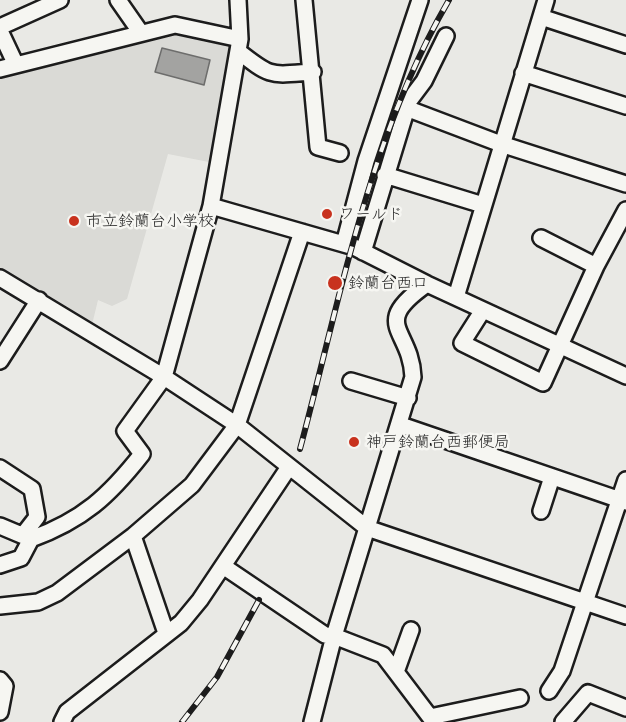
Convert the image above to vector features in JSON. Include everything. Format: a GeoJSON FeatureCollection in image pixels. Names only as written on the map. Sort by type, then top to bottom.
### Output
{"type":"FeatureCollection","features":[{"type":"Feature","properties":{"kind":"street"},"geometry":{"type":"LineString","coordinates":[[16,65],[0,29],[60,0]]}},
{"type":"Feature","properties":{"kind":"street"},"geometry":{"type":"LineString","coordinates":[[118,0],[141,33]]}},
{"type":"Feature","properties":{"kind":"street"},"geometry":{"type":"LineString","coordinates":[[0,526],[27,537],[62,528],[114,490],[142,454],[124,431],[164,377],[211,206],[239,45],[238,0]]}},
{"type":"Feature","properties":{"kind":"street"},"geometry":{"type":"LineString","coordinates":[[304,0],[313,72],[318,147],[340,153]]}},
{"type":"Feature","properties":{"kind":"street"},"geometry":{"type":"LineString","coordinates":[[344,244],[366,161],[420,0]]}},
{"type":"Feature","properties":{"kind":"street"},"geometry":{"type":"LineString","coordinates":[[456,297],[546,0]]}},
{"type":"Feature","properties":{"kind":"street"},"geometry":{"type":"LineString","coordinates":[[541,17],[626,45]]}},
{"type":"Feature","properties":{"kind":"street"},"geometry":{"type":"LineString","coordinates":[[0,69],[175,25],[239,45],[264,72],[277,75],[313,72]]}},
{"type":"Feature","properties":{"kind":"street"},"geometry":{"type":"LineString","coordinates":[[363,252],[406,108],[424,81],[446,36]]}},
{"type":"Feature","properties":{"kind":"street"},"geometry":{"type":"LineString","coordinates":[[524,73],[626,106]]}},
{"type":"Feature","properties":{"kind":"street"},"geometry":{"type":"LineString","coordinates":[[406,108],[501,144],[626,184]]}},
{"type":"Feature","properties":{"kind":"street"},"geometry":{"type":"LineString","coordinates":[[385,176],[483,206]]}},
{"type":"Feature","properties":{"kind":"street"},"geometry":{"type":"LineString","coordinates":[[211,206],[344,244],[626,376]]}},
{"type":"Feature","properties":{"kind":"street"},"geometry":{"type":"LineString","coordinates":[[483,310],[462,343],[543,383],[596,266],[626,210]]}},
{"type":"Feature","properties":{"kind":"street"},"geometry":{"type":"LineString","coordinates":[[0,606],[38,602],[57,593],[132,536],[192,485],[237,425],[302,232]]}},
{"type":"Feature","properties":{"kind":"street"},"geometry":{"type":"LineString","coordinates":[[541,238],[596,266]]}},
{"type":"Feature","properties":{"kind":"street"},"geometry":{"type":"LineString","coordinates":[[0,278],[164,377],[237,425],[367,528],[626,616]]}},
{"type":"Feature","properties":{"kind":"street"},"geometry":{"type":"LineString","coordinates":[[312,722],[334,636],[401,425],[413,377],[412,362],[395,325],[397,311],[410,296],[427,284]]}},
{"type":"Feature","properties":{"kind":"street"},"geometry":{"type":"LineString","coordinates":[[0,361],[39,300]]}},
{"type":"Feature","properties":{"kind":"street"},"geometry":{"type":"LineString","coordinates":[[351,381],[408,398]]}},
{"type":"Feature","properties":{"kind":"street"},"geometry":{"type":"LineString","coordinates":[[401,425],[622,501]]}},
{"type":"Feature","properties":{"kind":"street"},"geometry":{"type":"LineString","coordinates":[[62,722],[68,712],[181,623],[223,566],[289,467]]}},
{"type":"Feature","properties":{"kind":"street"},"geometry":{"type":"LineString","coordinates":[[0,468],[32,489],[37,517],[27,537],[21,558],[0,566]]}},
{"type":"Feature","properties":{"kind":"street"},"geometry":{"type":"LineString","coordinates":[[541,511],[552,477]]}},
{"type":"Feature","properties":{"kind":"street"},"geometry":{"type":"LineString","coordinates":[[549,691],[562,670],[584,602],[622,501],[626,480]]}},
{"type":"Feature","properties":{"kind":"street"},"geometry":{"type":"LineString","coordinates":[[132,536],[166,633]]}},
{"type":"Feature","properties":{"kind":"street"},"geometry":{"type":"LineString","coordinates":[[223,566],[325,635],[334,636],[383,655],[430,717],[520,698]]}},
{"type":"Feature","properties":{"kind":"street"},"geometry":{"type":"LineString","coordinates":[[396,672],[411,630]]}},
{"type":"Feature","properties":{"kind":"street"},"geometry":{"type":"LineString","coordinates":[[0,680],[5,686],[0,712]]}},
{"type":"Feature","properties":{"kind":"street"},"geometry":{"type":"LineString","coordinates":[[564,722],[588,693],[626,708]]}},
{"type":"Feature","properties":{"kind":"shaded area","name":"市立鈴蘭台小学校"},"geometry":{"type":"Polygon","coordinates":[[[175,25],[240,39],[219,164],[168,154],[127,299],[112,306],[98,300],[90,333],[0,278],[0,69],[175,25]]]}},
{"type":"Feature","properties":{"kind":"shaded area"},"geometry":{"type":"Polygon","coordinates":[[[162,48],[210,60],[204,85],[155,72],[162,48]]]}},
{"type":"Feature","properties":{"kind":"railway"},"geometry":{"type":"LineString","coordinates":[[300,449],[344,276],[378,162],[421,52],[449,0]]}},
{"type":"Feature","properties":{"kind":"railway"},"geometry":{"type":"LineString","coordinates":[[182,722],[217,677],[259,600]]}},
{"type":"Feature","properties":{"kind":"place","name":"ワールド"},"geometry":{"type":"Point","coordinates":[327,214]}},
{"type":"Feature","properties":{"kind":"place","name":"市立鈴蘭台小学校"},"geometry":{"type":"Point","coordinates":[74,221]}},
{"type":"Feature","properties":{"kind":"place","name":"鈴蘭台西口"},"geometry":{"type":"Point","coordinates":[335,283]}},
{"type":"Feature","properties":{"kind":"place","name":"神戸鈴蘭台西郵便局"},"geometry":{"type":"Point","coordinates":[354,442]}}]}
